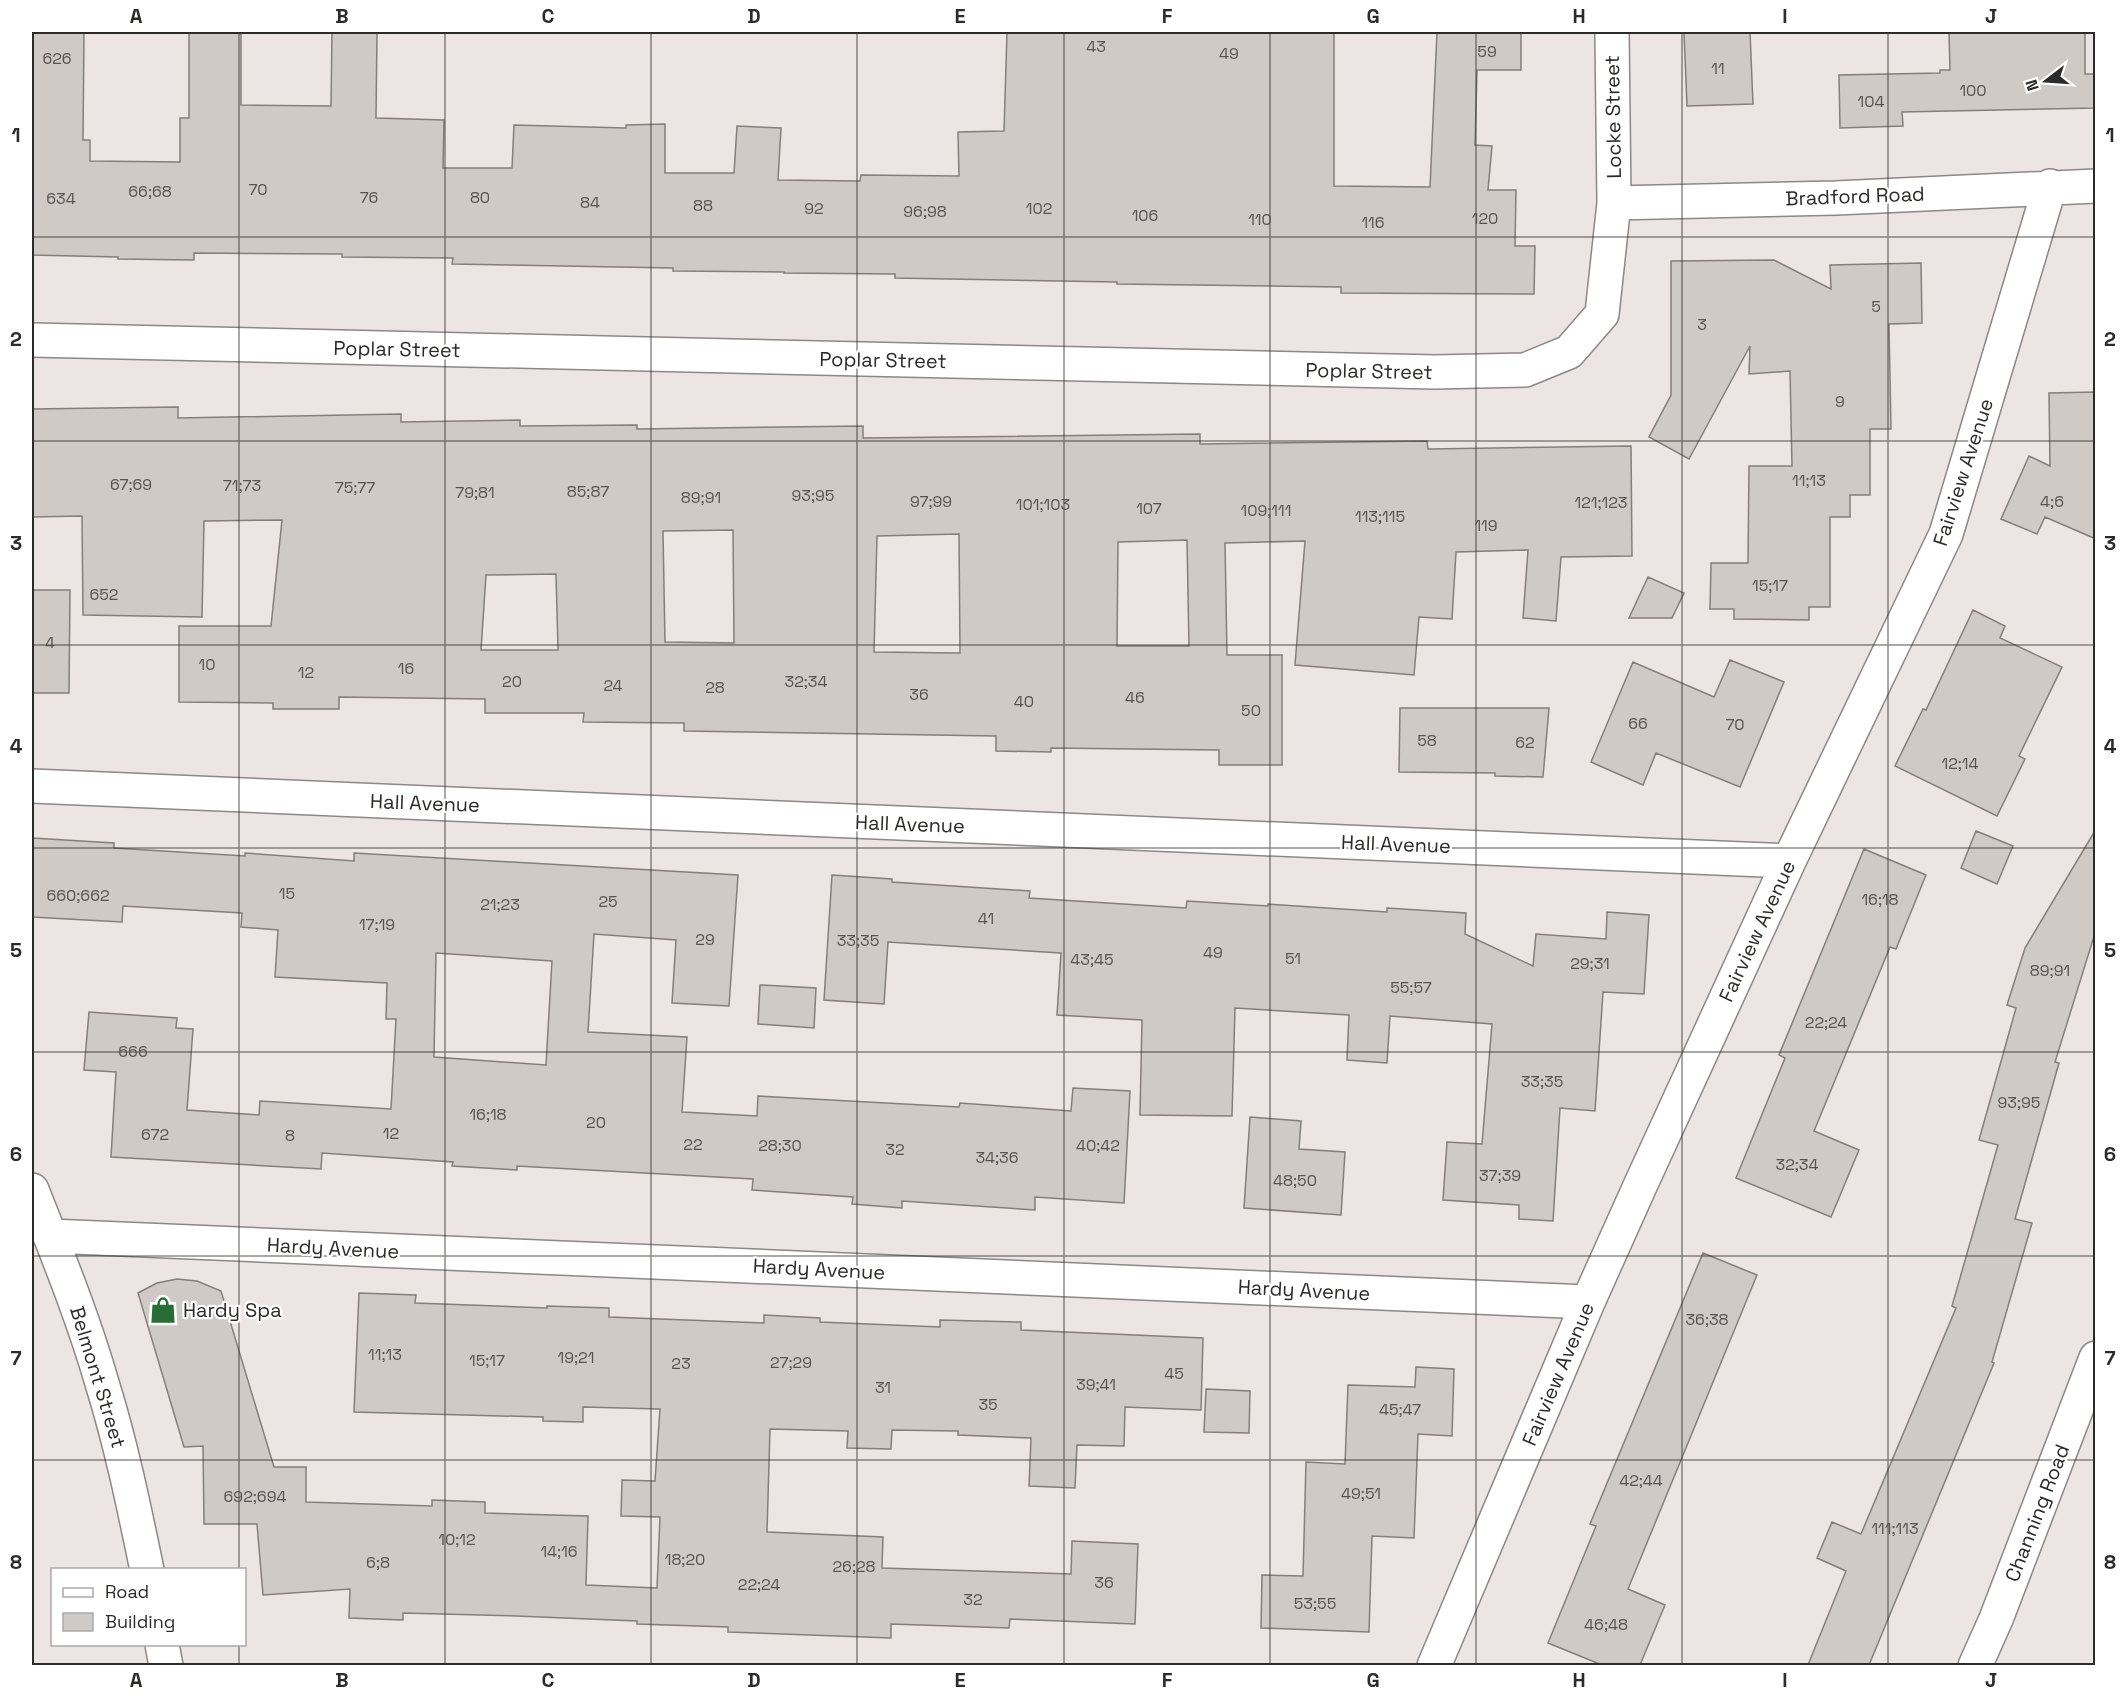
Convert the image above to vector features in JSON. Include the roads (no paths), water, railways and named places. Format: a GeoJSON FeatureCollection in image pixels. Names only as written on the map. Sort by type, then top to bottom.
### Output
{"type":"FeatureCollection","features":[{"type":"Feature","properties":{"kind":"street","name":"Locke Street"},"geometry":{"type":"LineString","coordinates":[[1612,32],[1614,203]]}},
{"type":"Feature","properties":{"kind":"street","name":"Bradford Road"},"geometry":{"type":"LineString","coordinates":[[1614,203],[1836,198],[2050,186],[2096,186]]}},
{"type":"Feature","properties":{"kind":"street","name":"Fairview Avenue"},"geometry":{"type":"LineString","coordinates":[[1434,1665],[1588,1302],[1789,861],[1946,534],[2050,186]]}},
{"type":"Feature","properties":{"kind":"street","name":"Poplar Street"},"geometry":{"type":"LineString","coordinates":[[32,340],[1411,372],[1525,370],[1569,352],[1602,314],[1614,203]]}},
{"type":"Feature","properties":{"kind":"street","name":"Hall Avenue"},"geometry":{"type":"LineString","coordinates":[[32,786],[1789,861]]}},
{"type":"Feature","properties":{"kind":"street","name":"Belmont Street"},"geometry":{"type":"LineString","coordinates":[[32,1190],[76,1303],[102,1382],[126,1466],[147,1568]]}},
{"type":"Feature","properties":{"kind":"street","name":"Hardy Avenue"},"geometry":{"type":"LineString","coordinates":[[50,1236],[1588,1302]]}},
{"type":"Feature","properties":{"kind":"street","name":"Channing Road"},"geometry":{"type":"LineString","coordinates":[[1975,1665],[1996,1619],[2096,1358]]}},
{"type":"Feature","properties":{"kind":"street"},"geometry":{"type":"LineString","coordinates":[[162,1646],[166,1665]]}},
{"type":"Feature","properties":{"kind":"place","name":"Hardy Spa"},"geometry":{"type":"Point","coordinates":[163,1310]}}]}
